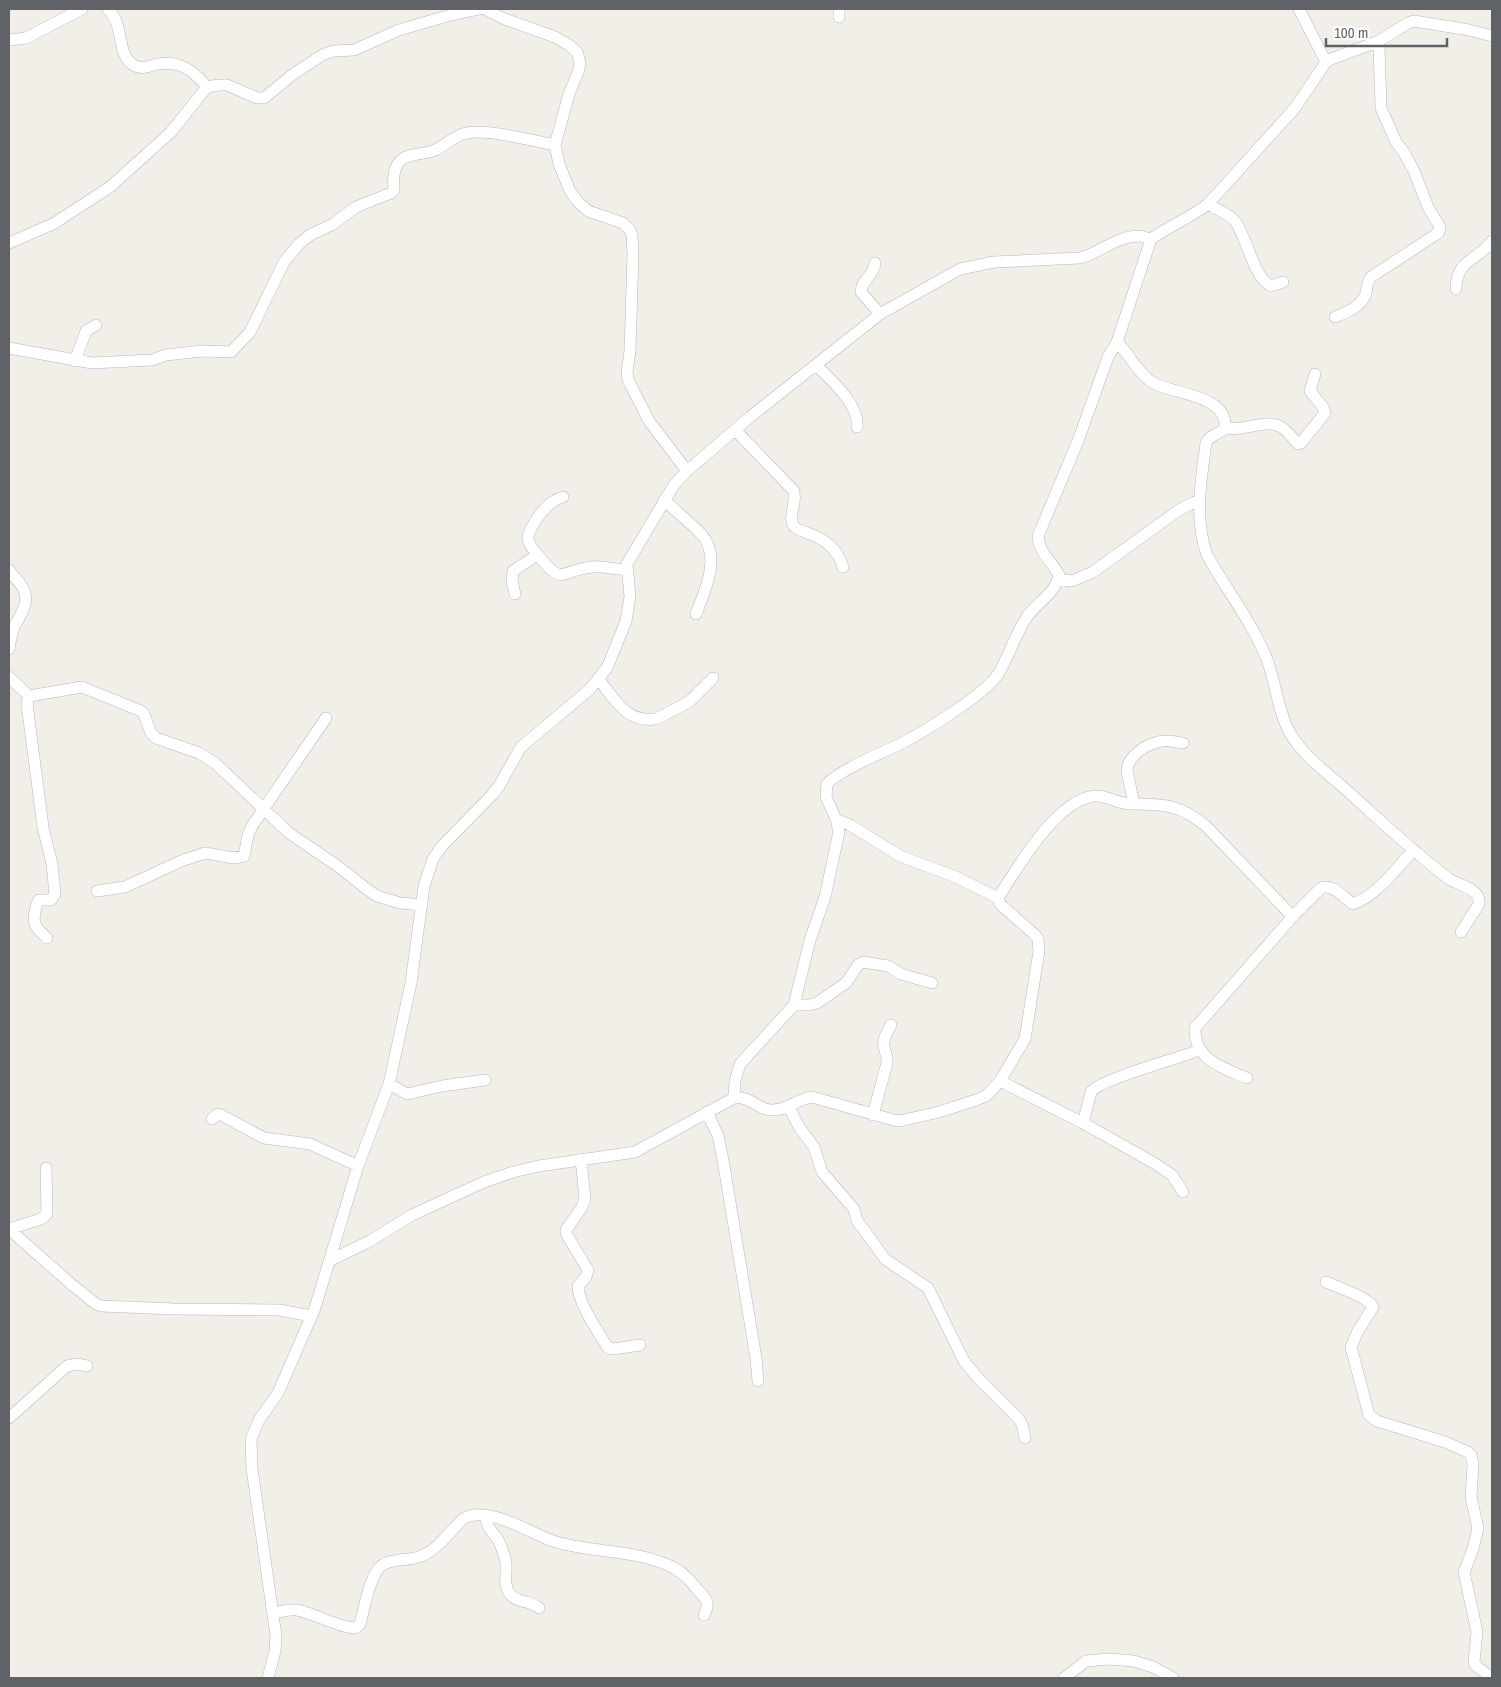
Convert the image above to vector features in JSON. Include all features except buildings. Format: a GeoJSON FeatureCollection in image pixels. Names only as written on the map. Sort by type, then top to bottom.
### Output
{"type":"FeatureCollection","features":[{"type":"Feature","properties":{"kind":"street"},"geometry":{"type":"LineString","coordinates":[[9,40],[26,38],[82,9]]}},
{"type":"Feature","properties":{"kind":"street"},"geometry":{"type":"LineString","coordinates":[[108,9],[117,22],[124,54],[133,64],[146,68],[163,64],[180,65],[191,70],[207,87]]}},
{"type":"Feature","properties":{"kind":"street"},"geometry":{"type":"LineString","coordinates":[[9,243],[53,224],[110,187],[171,132],[207,87],[227,85],[257,98],[264,98],[292,75],[324,54],[354,50],[399,30],[479,9]]}},
{"type":"Feature","properties":{"kind":"street"},"geometry":{"type":"LineString","coordinates":[[485,9],[502,18],[555,37],[570,45],[577,52],[580,62],[579,70],[569,94],[555,145],[563,178],[578,202],[588,211],[623,223],[630,230],[633,254],[628,380],[649,421],[687,471]]}},
{"type":"Feature","properties":{"kind":"street"},"geometry":{"type":"LineString","coordinates":[[1299,9],[1326,62]]}},
{"type":"Feature","properties":{"kind":"street"},"geometry":{"type":"LineString","coordinates":[[734,1098],[735,1081],[740,1064],[794,1005],[810,940],[825,897],[839,832],[836,819],[826,797],[827,784],[852,768],[911,738],[984,690],[998,675],[1026,618],[1050,592],[1058,579],[1057,571],[1038,544],[1038,536],[1078,441],[1108,357],[1117,342],[1151,239],[1208,204],[1295,108],[1326,62],[1339,55],[1377,42],[1414,21],[1469,30],[1492,36]]}},
{"type":"Feature","properties":{"kind":"street"},"geometry":{"type":"LineString","coordinates":[[1335,318],[1358,305],[1364,298],[1367,283],[1371,277],[1435,235],[1440,228],[1428,207],[1414,171],[1396,142],[1381,108],[1379,46],[1377,42]]}},
{"type":"Feature","properties":{"kind":"street"},"geometry":{"type":"LineString","coordinates":[[9,348],[92,363],[152,360],[166,355],[202,351],[231,352],[250,332],[290,253],[310,236],[333,224],[356,207],[391,193],[394,190],[395,169],[401,159],[432,151],[442,147],[457,136],[469,132],[555,145]]}},
{"type":"Feature","properties":{"kind":"street"},"geometry":{"type":"LineString","coordinates":[[1208,204],[1234,221],[1256,267],[1268,284],[1271,286],[1283,282]]}},
{"type":"Feature","properties":{"kind":"street"},"geometry":{"type":"LineString","coordinates":[[268,1678],[275,1652],[276,1636],[252,1469],[251,1439],[259,1420],[278,1393],[312,1316],[358,1166],[389,1084],[410,983],[429,869],[433,859],[442,846],[492,795],[521,747],[599,680],[607,668],[626,621],[630,596],[627,564],[674,484],[687,471],[735,430],[880,314],[960,269],[994,262],[1080,258],[1090,256],[1124,239],[1140,236],[1151,239]]}},
{"type":"Feature","properties":{"kind":"street"},"geometry":{"type":"LineString","coordinates":[[1456,289],[1456,278],[1459,270],[1492,241]]}},
{"type":"Feature","properties":{"kind":"street"},"geometry":{"type":"LineString","coordinates":[[875,263],[873,272],[862,284],[861,292],[880,314]]}},
{"type":"Feature","properties":{"kind":"street"},"geometry":{"type":"LineString","coordinates":[[75,361],[86,331],[96,326]]}},
{"type":"Feature","properties":{"kind":"street"},"geometry":{"type":"LineString","coordinates":[[1117,342],[1150,382],[1182,392],[1214,406],[1224,416],[1226,428]]}},
{"type":"Feature","properties":{"kind":"street"},"geometry":{"type":"LineString","coordinates":[[816,365],[844,394],[856,415],[857,427]]}},
{"type":"Feature","properties":{"kind":"street"},"geometry":{"type":"LineString","coordinates":[[1315,374],[1310,391],[1323,407],[1325,413],[1301,444],[1298,444],[1282,427],[1272,423],[1235,430],[1226,428],[1210,437],[1206,443],[1199,500],[1203,544],[1207,555],[1260,643],[1290,733],[1315,762],[1414,850],[1451,880],[1478,896],[1479,904],[1461,932]]}},
{"type":"Feature","properties":{"kind":"street"},"geometry":{"type":"LineString","coordinates":[[735,430],[792,490],[795,495],[793,526],[798,530],[824,540],[833,547],[840,557],[843,567]]}},
{"type":"Feature","properties":{"kind":"street"},"geometry":{"type":"LineString","coordinates":[[563,498],[552,502],[530,530],[528,538],[537,555],[550,570],[567,575],[593,566],[612,570],[626,569]]}},
{"type":"Feature","properties":{"kind":"street"},"geometry":{"type":"LineString","coordinates":[[664,500],[702,535],[712,559],[696,614]]}},
{"type":"Feature","properties":{"kind":"street"},"geometry":{"type":"LineString","coordinates":[[1058,579],[1072,581],[1093,572],[1179,510],[1199,500]]}},
{"type":"Feature","properties":{"kind":"street"},"geometry":{"type":"LineString","coordinates":[[515,594],[512,581],[513,571],[537,555]]}},
{"type":"Feature","properties":{"kind":"street"},"geometry":{"type":"LineString","coordinates":[[9,570],[25,592],[26,598],[23,610],[10,636],[9,649]]}},
{"type":"Feature","properties":{"kind":"street"},"geometry":{"type":"LineString","coordinates":[[9,677],[28,696]]}},
{"type":"Feature","properties":{"kind":"street"},"geometry":{"type":"LineString","coordinates":[[599,680],[629,714],[641,719],[650,720],[656,719],[689,702],[713,678]]}},
{"type":"Feature","properties":{"kind":"street"},"geometry":{"type":"LineString","coordinates":[[28,696],[82,687],[141,710],[151,733],[156,738],[199,753],[215,764],[301,843],[339,867],[377,896],[400,903],[422,905]]}},
{"type":"Feature","properties":{"kind":"street"},"geometry":{"type":"LineString","coordinates":[[28,696],[26,704],[43,827],[52,864],[55,894],[52,900],[39,900],[36,903],[33,920],[34,924],[47,938]]}},
{"type":"Feature","properties":{"kind":"street"},"geometry":{"type":"LineString","coordinates":[[97,891],[125,887],[181,861],[206,853],[240,858],[244,856],[252,826],[326,718]]}},
{"type":"Feature","properties":{"kind":"street"},"geometry":{"type":"LineString","coordinates":[[1134,804],[1126,771],[1131,759],[1143,748],[1158,742],[1183,743]]}},
{"type":"Feature","properties":{"kind":"street"},"geometry":{"type":"LineString","coordinates":[[998,898],[1017,867],[1039,837],[1073,805],[1082,800],[1098,796],[1122,803],[1160,804],[1193,816],[1206,826],[1288,910],[1291,918]]}},
{"type":"Feature","properties":{"kind":"street"},"geometry":{"type":"LineString","coordinates":[[329,1261],[370,1241],[412,1215],[484,1182],[522,1170],[581,1159],[635,1152],[734,1098],[745,1098],[764,1109],[781,1110],[812,1097],[897,1121],[939,1112],[986,1096],[1000,1081],[1025,1039],[1039,951],[1038,938],[1000,904],[998,898],[956,877],[900,856],[850,825],[836,819]]}},
{"type":"Feature","properties":{"kind":"street"},"geometry":{"type":"LineString","coordinates":[[1247,1078],[1216,1066],[1199,1050],[1195,1034],[1196,1025],[1239,979],[1291,918],[1321,888],[1330,887],[1353,904],[1380,886],[1414,850]]}},
{"type":"Feature","properties":{"kind":"street"},"geometry":{"type":"LineString","coordinates":[[794,1005],[817,1003],[846,983],[858,965],[863,962],[888,966],[901,974],[932,983]]}},
{"type":"Feature","properties":{"kind":"street"},"geometry":{"type":"LineString","coordinates":[[873,1115],[888,1058],[883,1045],[892,1025]]}},
{"type":"Feature","properties":{"kind":"street"},"geometry":{"type":"LineString","coordinates":[[1083,1123],[1094,1088],[1199,1050]]}},
{"type":"Feature","properties":{"kind":"street"},"geometry":{"type":"LineString","coordinates":[[389,1084],[407,1094],[442,1086],[485,1080]]}},
{"type":"Feature","properties":{"kind":"street"},"geometry":{"type":"LineString","coordinates":[[1000,1081],[1083,1123],[1165,1169],[1172,1175],[1183,1192]]}},
{"type":"Feature","properties":{"kind":"street"},"geometry":{"type":"LineString","coordinates":[[789,1107],[799,1127],[814,1146],[819,1166],[827,1180],[854,1209],[857,1221],[885,1259],[928,1288],[964,1361],[977,1377],[1018,1418],[1022,1424],[1025,1438]]}},
{"type":"Feature","properties":{"kind":"street"},"geometry":{"type":"LineString","coordinates":[[707,1112],[718,1136],[756,1358],[758,1381]]}},
{"type":"Feature","properties":{"kind":"street"},"geometry":{"type":"LineString","coordinates":[[212,1119],[218,1114],[264,1138],[310,1144],[358,1166]]}},
{"type":"Feature","properties":{"kind":"street"},"geometry":{"type":"LineString","coordinates":[[581,1159],[585,1199],[582,1207],[566,1230],[567,1236],[588,1270],[586,1277],[578,1286],[579,1294],[588,1314],[608,1348],[640,1345]]}},
{"type":"Feature","properties":{"kind":"street"},"geometry":{"type":"LineString","coordinates":[[9,1229],[42,1219],[47,1214],[46,1168]]}},
{"type":"Feature","properties":{"kind":"street"},"geometry":{"type":"LineString","coordinates":[[9,1229],[71,1284],[101,1306],[279,1310],[312,1316]]}},
{"type":"Feature","properties":{"kind":"street"},"geometry":{"type":"LineString","coordinates":[[1326,1282],[1364,1299],[1372,1304],[1373,1307],[1358,1331],[1351,1347],[1369,1415],[1377,1421],[1445,1442],[1471,1455],[1473,1464],[1471,1497],[1478,1528],[1464,1577],[1477,1632],[1474,1665],[1492,1678]]}},
{"type":"Feature","properties":{"kind":"street"},"geometry":{"type":"LineString","coordinates":[[9,1418],[68,1366],[77,1364],[87,1366]]}},
{"type":"Feature","properties":{"kind":"street"},"geometry":{"type":"LineString","coordinates":[[274,1613],[298,1610],[343,1625],[354,1628],[358,1627],[378,1569],[383,1565],[420,1556],[433,1549],[468,1516],[486,1516],[505,1520],[538,1536],[570,1546],[627,1554],[668,1564],[685,1576],[707,1601],[708,1607],[704,1615]]}},
{"type":"Feature","properties":{"kind":"street"},"geometry":{"type":"LineString","coordinates":[[486,1516],[488,1527],[498,1540],[506,1560],[505,1586],[508,1592],[516,1600],[531,1602],[538,1608]]}},
{"type":"Feature","properties":{"kind":"street"},"geometry":{"type":"LineString","coordinates":[[1064,1678],[1086,1661],[1109,1658],[1134,1661],[1153,1667],[1173,1678]]}}]}
